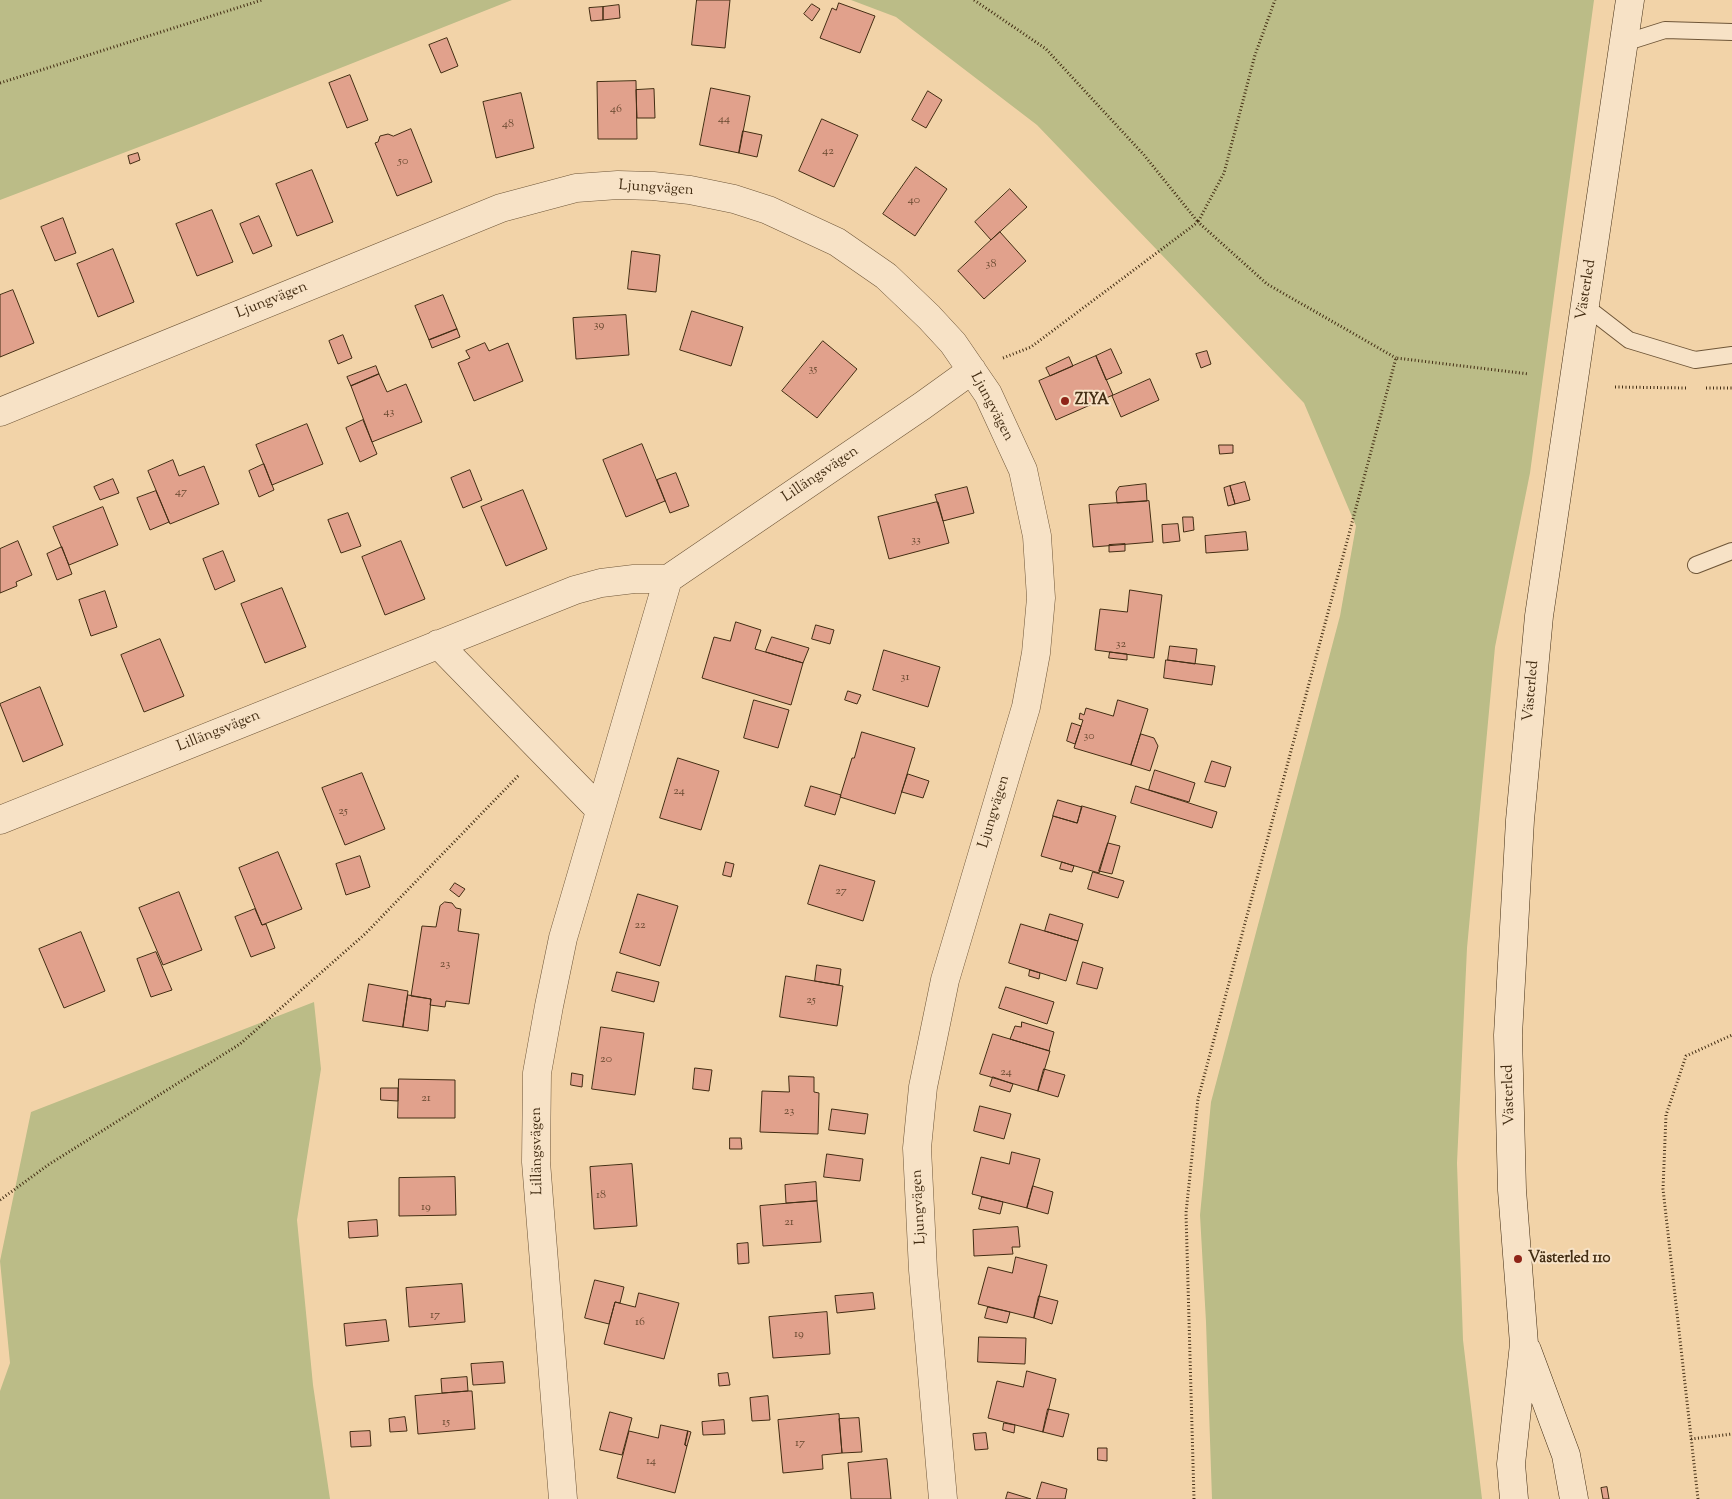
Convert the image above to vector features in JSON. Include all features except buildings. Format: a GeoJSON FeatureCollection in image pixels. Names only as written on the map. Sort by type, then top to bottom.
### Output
{"type":"FeatureCollection","features":[{"type":"Feature","properties":{"kind":"street","name":"Västerled"},"geometry":{"type":"LineString","coordinates":[[1514,1499],[1511,1464],[1524,1344],[1512,1190],[1508,1035],[1520,820],[1539,616],[1630,0]]}},
{"type":"Feature","properties":{"kind":"street","name":"Ljungvägen"},"geometry":{"type":"LineString","coordinates":[[0,412],[501,208],[576,188],[618,185],[690,190],[734,199],[768,210],[837,242],[886,276],[929,316],[953,343],[988,394],[1023,470],[1037,536],[1041,598],[1036,653],[1026,707],[945,980],[923,1087],[917,1148],[923,1270],[943,1499]]}},
{"type":"Feature","properties":{"kind":"street","name":"Lillängsvägen"},"geometry":{"type":"LineString","coordinates":[[0,820],[566,594],[601,583],[634,579],[668,579],[972,370]]}},
{"type":"Feature","properties":{"kind":"street","name":"Lillängsvägen"},"geometry":{"type":"LineString","coordinates":[[563,1499],[536,1162],[537,1073],[563,938],[668,579]]}},
{"type":"Feature","properties":{"kind":"street"},"geometry":{"type":"LineString","coordinates":[[438,644],[600,810]]}},
{"type":"Feature","properties":{"kind":"street","name":"Västerled"},"geometry":{"type":"LineString","coordinates":[[1524,1344],[1566,1455],[1574,1499]]}},
{"type":"Feature","properties":{"kind":"lane"},"geometry":{"type":"LineString","coordinates":[[1624,43],[1665,30],[1732,32]]}},
{"type":"Feature","properties":{"kind":"lane"},"geometry":{"type":"LineString","coordinates":[[1585,306],[1629,340],[1695,360],[1732,355]]}},
{"type":"Feature","properties":{"kind":"lane"},"geometry":{"type":"LineString","coordinates":[[1696,566],[1732,551]]}},
{"type":"Feature","properties":{"kind":"path"},"geometry":{"type":"LineString","coordinates":[[0,83],[262,0]]}},
{"type":"Feature","properties":{"kind":"path"},"geometry":{"type":"LineString","coordinates":[[974,0],[1046,49],[1144,154],[1198,222],[1267,284],[1396,358],[1528,374]]}},
{"type":"Feature","properties":{"kind":"path"},"geometry":{"type":"LineString","coordinates":[[972,370],[1031,347],[1198,222],[1224,173],[1255,55],[1275,0]]}},
{"type":"Feature","properties":{"kind":"path"},"geometry":{"type":"LineString","coordinates":[[1194,1499],[1186,1213],[1198,1100],[1396,358]]}},
{"type":"Feature","properties":{"kind":"path"},"geometry":{"type":"LineString","coordinates":[[1615,387],[1693,388]]}},
{"type":"Feature","properties":{"kind":"path"},"geometry":{"type":"LineString","coordinates":[[1703,388],[1732,388]]}},
{"type":"Feature","properties":{"kind":"path"},"geometry":{"type":"LineString","coordinates":[[0,1200],[48,1165],[240,1044],[364,934],[542,751]]}},
{"type":"Feature","properties":{"kind":"path"},"geometry":{"type":"LineString","coordinates":[[1698,1499],[1663,1189],[1666,1115],[1686,1056],[1732,1035]]}},
{"type":"Feature","properties":{"kind":"path"},"geometry":{"type":"LineString","coordinates":[[1691,1439],[1732,1434]]}},
{"type":"Feature","properties":{"kind":"green space"},"geometry":{"type":"Polygon","coordinates":[[[0,0],[512,0],[194,126],[0,200],[0,0]]]}},
{"type":"Feature","properties":{"kind":"green space"},"geometry":{"type":"Polygon","coordinates":[[[851,0],[1594,0],[1530,473],[1495,647],[1467,948],[1457,1163],[1463,1340],[1482,1499],[1212,1499],[1200,1215],[1211,1102],[1340,616],[1356,526],[1304,403],[1037,125],[896,17],[851,0]]]}},
{"type":"Feature","properties":{"kind":"green space"},"geometry":{"type":"Polygon","coordinates":[[[314,1002],[321,1069],[297,1220],[313,1385],[330,1499],[0,1499],[0,1391],[10,1363],[0,1261],[31,1112],[314,1002]]]}},
{"type":"Feature","properties":{"kind":"place","name":"ZIYA"},"geometry":{"type":"Point","coordinates":[1065,401]}},
{"type":"Feature","properties":{"kind":"place","name":"Västerled 110"},"geometry":{"type":"Point","coordinates":[1518,1259]}}]}
